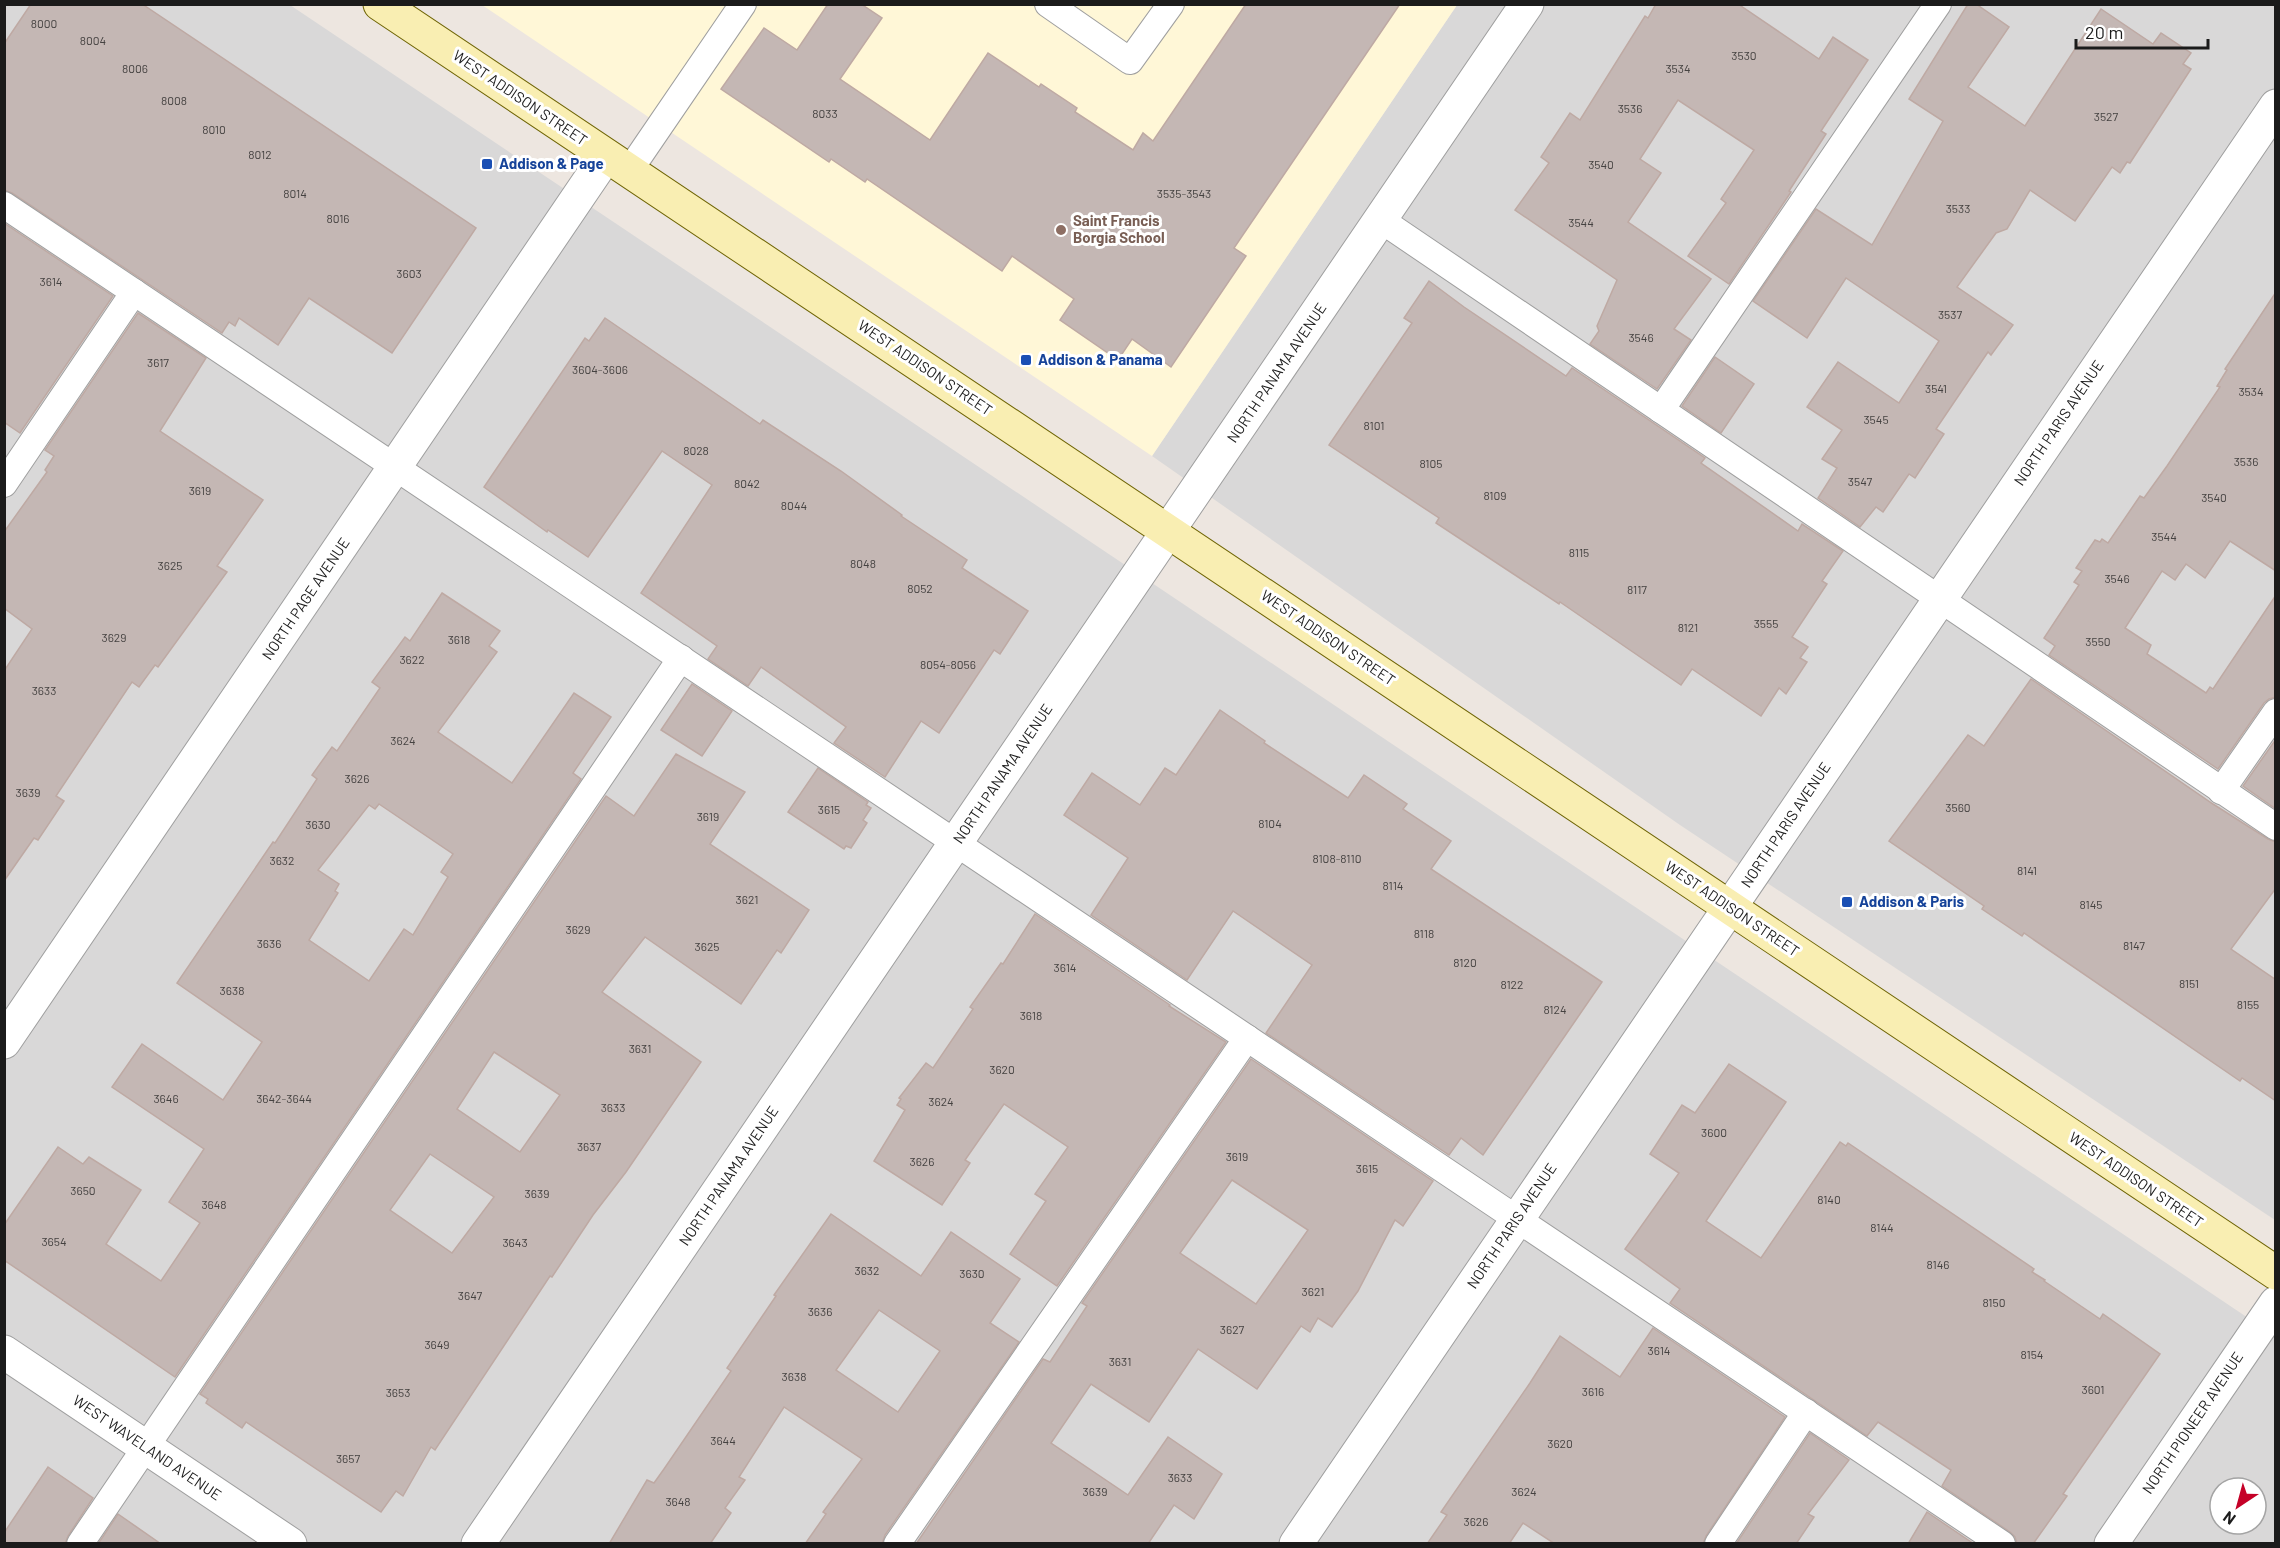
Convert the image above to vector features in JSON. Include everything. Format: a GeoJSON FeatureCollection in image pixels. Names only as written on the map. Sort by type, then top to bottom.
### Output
{"type":"FeatureCollection","features":[{"type":"Feature","properties":{"kind":"street","name":"WEST ADDISON STREET"},"geometry":{"type":"LineString","coordinates":[[380,4],[2276,1273]]}},
{"type":"Feature","properties":{"kind":"street","name":"NORTH PANAMA AVENUE"},"geometry":{"type":"LineString","coordinates":[[478,1544],[1527,4]]}},
{"type":"Feature","properties":{"kind":"street","name":"NORTH PARIS AVENUE"},"geometry":{"type":"LineString","coordinates":[[1296,1544],[2276,106]]}},
{"type":"Feature","properties":{"kind":"street","name":"NORTH PAGE AVENUE"},"geometry":{"type":"LineString","coordinates":[[4,1042],[395,467],[618,163]]}},
{"type":"Feature","properties":{"kind":"street","name":"NORTH PIONEER AVENUE"},"geometry":{"type":"LineString","coordinates":[[2111,1544],[2276,1302]]}},
{"type":"Feature","properties":{"kind":"street","name":"WEST WAVELAND AVENUE"},"geometry":{"type":"LineString","coordinates":[[4,1352],[290,1544]]}},
{"type":"Feature","properties":{"kind":"lane"},"geometry":{"type":"LineString","coordinates":[[618,163],[743,4]]}},
{"type":"Feature","properties":{"kind":"lane"},"geometry":{"type":"LineString","coordinates":[[1048,4],[1130,61],[1171,4]]}},
{"type":"Feature","properties":{"kind":"lane"},"geometry":{"type":"LineString","coordinates":[[1661,410],[1938,4]]}},
{"type":"Feature","properties":{"kind":"lane"},"geometry":{"type":"LineString","coordinates":[[4,205],[2002,1544]]}},
{"type":"Feature","properties":{"kind":"lane"},"geometry":{"type":"LineString","coordinates":[[1381,220],[2276,827]]}},
{"type":"Feature","properties":{"kind":"lane"},"geometry":{"type":"LineString","coordinates":[[4,484],[134,292]]}},
{"type":"Feature","properties":{"kind":"lane"},"geometry":{"type":"LineString","coordinates":[[80,1544],[681,658]]}},
{"type":"Feature","properties":{"kind":"lane"},"geometry":{"type":"LineString","coordinates":[[2221,790],[2276,712]]}},
{"type":"Feature","properties":{"kind":"lane"},"geometry":{"type":"LineString","coordinates":[[897,1544],[1247,1038]]}},
{"type":"Feature","properties":{"kind":"lane"},"geometry":{"type":"LineString","coordinates":[[1718,1544],[1806,1412]]}},
{"type":"Feature","properties":{"kind":"shaded area"},"geometry":{"type":"Polygon","coordinates":[[[5,5],[290,5],[2275,1336],[2275,1543],[5,1544],[5,5]]]}},
{"type":"Feature","properties":{"kind":"shaded area","name":"Saint Francis Borgia School"},"geometry":{"type":"Polygon","coordinates":[[[482,5],[1457,5],[1152,456],[482,5]]]}},
{"type":"Feature","properties":{"kind":"shaded area"},"geometry":{"type":"Polygon","coordinates":[[[1457,5],[2275,5],[2275,1220],[1680,825],[1152,456],[1457,5]]]}},
{"type":"Feature","properties":{"kind":"building"},"geometry":{"type":"Polygon","coordinates":[[[31,4],[142,4],[476,228],[392,353],[309,298],[278,345],[239,318],[235,326],[229,322],[222,333],[12,193],[4,190],[4,44],[31,4]]]}},
{"type":"Feature","properties":{"kind":"building"},"geometry":{"type":"Polygon","coordinates":[[[828,4],[861,4],[882,18],[840,79],[930,140],[988,53],[1039,87],[1041,84],[1077,108],[1075,112],[1133,150],[1143,133],[1153,141],[1246,4],[1400,4],[1234,248],[1246,256],[1171,367],[1132,339],[1118,360],[1060,320],[1074,299],[1012,256],[1002,271],[867,179],[865,182],[831,159],[829,162],[721,89],[764,28],[797,50],[828,4]]]}},
{"type":"Feature","properties":{"kind":"building"},"geometry":{"type":"Polygon","coordinates":[[[1656,4],[1738,4],[1819,59],[1833,37],[1868,60],[1821,131],[1826,134],[1789,191],[1791,192],[1729,284],[1688,256],[1726,203],[1721,199],[1754,150],[1678,100],[1640,159],[1661,173],[1628,222],[1711,279],[1674,329],[1691,340],[1657,389],[1590,344],[1599,331],[1597,326],[1617,280],[1515,210],[1549,163],[1541,157],[1570,113],[1580,120],[1645,16],[1648,18],[1656,4]]]}},
{"type":"Feature","properties":{"kind":"building"},"geometry":{"type":"Polygon","coordinates":[[[1968,4],[1976,4],[2009,27],[1968,87],[2025,126],[2101,9],[2153,44],[2161,33],[2191,53],[2183,64],[2191,69],[2130,163],[2127,162],[2120,173],[2112,167],[2075,221],[2030,190],[2007,229],[1996,233],[1957,287],[2013,325],[1991,355],[1988,352],[1936,429],[1944,434],[1915,478],[1909,474],[1883,512],[1876,507],[1860,527],[1818,498],[1837,468],[1822,459],[1842,430],[1807,407],[1838,362],[1899,403],[1939,341],[1846,278],[1807,338],[1753,301],[1816,209],[1872,245],[1943,121],[1909,99],[1968,4]]]}},
{"type":"Feature","properties":{"kind":"building"},"geometry":{"type":"Polygon","coordinates":[[[4,223],[113,296],[20,433],[4,422],[4,223]]]}},
{"type":"Feature","properties":{"kind":"building"},"geometry":{"type":"Polygon","coordinates":[[[1429,281],[1566,376],[1572,368],[1705,458],[1701,463],[1798,531],[1802,524],[1843,551],[1822,581],[1827,584],[1792,637],[1808,647],[1800,658],[1807,662],[1786,694],[1779,688],[1761,716],[1692,669],[1681,685],[1560,602],[1559,604],[1436,523],[1439,518],[1329,445],[1412,323],[1404,318],[1429,281]]]}},
{"type":"Feature","properties":{"kind":"building"},"geometry":{"type":"Polygon","coordinates":[[[2276,292],[2276,571],[2230,541],[2205,578],[2186,564],[2175,580],[2162,571],[2125,628],[2151,645],[2147,654],[2206,693],[2210,687],[2213,689],[2276,595],[2276,697],[2264,703],[2218,769],[2049,655],[2055,646],[2044,638],[2079,585],[2074,582],[2082,571],[2076,568],[2095,540],[2100,542],[2102,539],[2108,543],[2140,496],[2144,498],[2220,387],[2217,386],[2227,370],[2225,369],[2276,292]]]}},
{"type":"Feature","properties":{"kind":"building"},"geometry":{"type":"Polygon","coordinates":[[[138,313],[206,358],[160,431],[263,500],[217,566],[227,572],[158,667],[155,665],[139,687],[132,682],[56,796],[64,801],[38,840],[34,838],[4,881],[4,671],[32,629],[4,608],[4,532],[47,472],[45,470],[54,456],[45,450],[138,313]]]}},
{"type":"Feature","properties":{"kind":"building"},"geometry":{"type":"Polygon","coordinates":[[[605,318],[760,424],[763,420],[841,471],[901,516],[967,560],[962,568],[1028,611],[1000,654],[994,650],[939,733],[921,721],[885,777],[834,743],[846,727],[761,667],[748,686],[708,659],[717,646],[641,593],[712,485],[662,451],[588,557],[548,530],[547,532],[484,487],[585,338],[589,341],[605,318]]]}},
{"type":"Feature","properties":{"kind":"building"},"geometry":{"type":"Polygon","coordinates":[[[1715,357],[1754,384],[1721,433],[1682,406],[1715,357]]]}},
{"type":"Feature","properties":{"kind":"building"},"geometry":{"type":"Polygon","coordinates":[[[442,593],[500,631],[489,646],[497,652],[438,732],[512,783],[574,693],[611,717],[573,773],[581,779],[175,1377],[4,1260],[4,1225],[58,1147],[83,1164],[89,1157],[141,1190],[106,1244],[161,1281],[200,1223],[169,1202],[204,1149],[112,1087],[142,1044],[223,1100],[262,1042],[177,983],[317,779],[312,775],[332,747],[337,751],[380,688],[372,682],[405,637],[410,641],[442,593]],[[379,804],[375,809],[369,805],[318,870],[339,884],[335,891],[338,893],[309,940],[369,981],[404,929],[413,935],[448,877],[441,872],[453,854],[379,804]]]}},
{"type":"Feature","properties":{"kind":"building"},"geometry":{"type":"Polygon","coordinates":[[[2031,679],[2213,804],[2276,842],[2276,888],[2231,949],[2276,980],[2276,1101],[2242,1078],[2240,1081],[2024,933],[2022,936],[1982,909],[1984,906],[1889,841],[1968,735],[1984,746],[2031,679]]]}},
{"type":"Feature","properties":{"kind":"building"},"geometry":{"type":"Polygon","coordinates":[[[692,684],[732,711],[702,756],[661,730],[692,684]]]}},
{"type":"Feature","properties":{"kind":"building"},"geometry":{"type":"Polygon","coordinates":[[[1220,710],[1265,741],[1264,743],[1348,798],[1364,775],[1407,804],[1403,809],[1451,841],[1431,869],[1602,982],[1483,1155],[1461,1138],[1449,1155],[1266,1033],[1312,965],[1233,911],[1187,980],[1091,915],[1128,858],[1064,815],[1092,773],[1140,805],[1165,768],[1176,775],[1220,710]]]}},
{"type":"Feature","properties":{"kind":"building"},"geometry":{"type":"Polygon","coordinates":[[[2276,739],[2276,809],[2243,786],[2276,739]]]}},
{"type":"Feature","properties":{"kind":"building"},"geometry":{"type":"Polygon","coordinates":[[[676,754],[745,792],[710,844],[809,910],[781,953],[777,950],[741,1004],[645,937],[602,992],[701,1062],[552,1277],[550,1276],[435,1450],[431,1447],[403,1496],[396,1491],[381,1512],[246,1422],[242,1428],[206,1403],[208,1399],[200,1394],[606,796],[634,816],[676,754]],[[494,1052],[457,1109],[520,1152],[560,1095],[494,1052]],[[430,1154],[390,1210],[452,1253],[494,1197],[430,1154]]]}},
{"type":"Feature","properties":{"kind":"building"},"geometry":{"type":"Polygon","coordinates":[[[818,768],[868,802],[866,805],[871,808],[863,820],[867,823],[851,848],[846,846],[844,849],[788,812],[818,768]]]}},
{"type":"Feature","properties":{"kind":"building"},"geometry":{"type":"Polygon","coordinates":[[[1035,914],[1169,1006],[1226,1042],[1057,1286],[1010,1254],[1046,1201],[1035,1194],[1068,1147],[1004,1104],[965,1160],[970,1163],[942,1205],[874,1161],[905,1110],[897,1105],[901,1099],[899,1098],[926,1063],[933,1068],[973,1009],[970,1007],[1001,963],[1003,964],[1035,914]]]}},
{"type":"Feature","properties":{"kind":"building"},"geometry":{"type":"Polygon","coordinates":[[[1251,1059],[1433,1181],[1403,1226],[1395,1220],[1358,1291],[1332,1327],[1318,1318],[1310,1332],[1301,1326],[1257,1389],[1198,1349],[1149,1422],[1091,1384],[1051,1443],[1128,1495],[1168,1437],[1222,1474],[1194,1519],[1174,1505],[1148,1544],[916,1544],[1043,1359],[1050,1362],[1087,1306],[1082,1303],[1251,1059]],[[1232,1180],[1180,1253],[1256,1304],[1308,1230],[1232,1180]]]}},
{"type":"Feature","properties":{"kind":"building"},"geometry":{"type":"Polygon","coordinates":[[[1729,1064],[1786,1102],[1706,1221],[1761,1258],[1840,1142],[1846,1146],[1848,1143],[2034,1269],[2032,1272],[2100,1319],[2103,1314],[2160,1354],[2063,1494],[2067,1496],[2033,1544],[2017,1544],[2010,1532],[1942,1486],[1951,1470],[1878,1422],[1867,1436],[1670,1303],[1680,1289],[1625,1249],[1679,1173],[1650,1154],[1682,1105],[1695,1113],[1729,1064]]]}},
{"type":"Feature","properties":{"kind":"building"},"geometry":{"type":"Polygon","coordinates":[[[831,1214],[921,1276],[951,1232],[1020,1279],[990,1323],[1019,1342],[885,1535],[882,1544],[805,1544],[826,1514],[823,1512],[862,1459],[784,1407],[739,1477],[745,1480],[725,1508],[731,1513],[710,1544],[609,1544],[647,1480],[654,1483],[731,1371],[727,1368],[776,1296],[774,1295],[831,1214]],[[879,1310],[836,1370],[898,1412],[940,1351],[879,1310]]]}},
{"type":"Feature","properties":{"kind":"building"},"geometry":{"type":"Polygon","coordinates":[[[1653,1328],[1785,1417],[1706,1536],[1703,1544],[1555,1544],[1523,1523],[1509,1544],[1427,1544],[1447,1515],[1441,1512],[1560,1336],[1620,1377],[1653,1328]]]}},
{"type":"Feature","properties":{"kind":"building"},"geometry":{"type":"Polygon","coordinates":[[[1810,1433],[1849,1460],[1808,1514],[1814,1517],[1796,1544],[1736,1544],[1810,1433]]]}},
{"type":"Feature","properties":{"kind":"building"},"geometry":{"type":"Polygon","coordinates":[[[48,1467],[93,1498],[65,1544],[4,1544],[4,1533],[48,1467]]]}},
{"type":"Feature","properties":{"kind":"building"},"geometry":{"type":"Polygon","coordinates":[[[1927,1512],[1974,1544],[1908,1544],[1927,1512]]]}},
{"type":"Feature","properties":{"kind":"building"},"geometry":{"type":"Polygon","coordinates":[[[118,1514],[161,1544],[98,1544],[118,1514]]]}},
{"type":"Feature","properties":{"kind":"place","name":"Addison & Page"},"geometry":{"type":"Point","coordinates":[487,164]}},
{"type":"Feature","properties":{"kind":"place","name":"Saint Francis Borgia School"},"geometry":{"type":"Point","coordinates":[1061,230]}},
{"type":"Feature","properties":{"kind":"place","name":"Addison & Panama"},"geometry":{"type":"Point","coordinates":[1026,360]}},
{"type":"Feature","properties":{"kind":"place","name":"Addison & Paris"},"geometry":{"type":"Point","coordinates":[1847,902]}}]}
